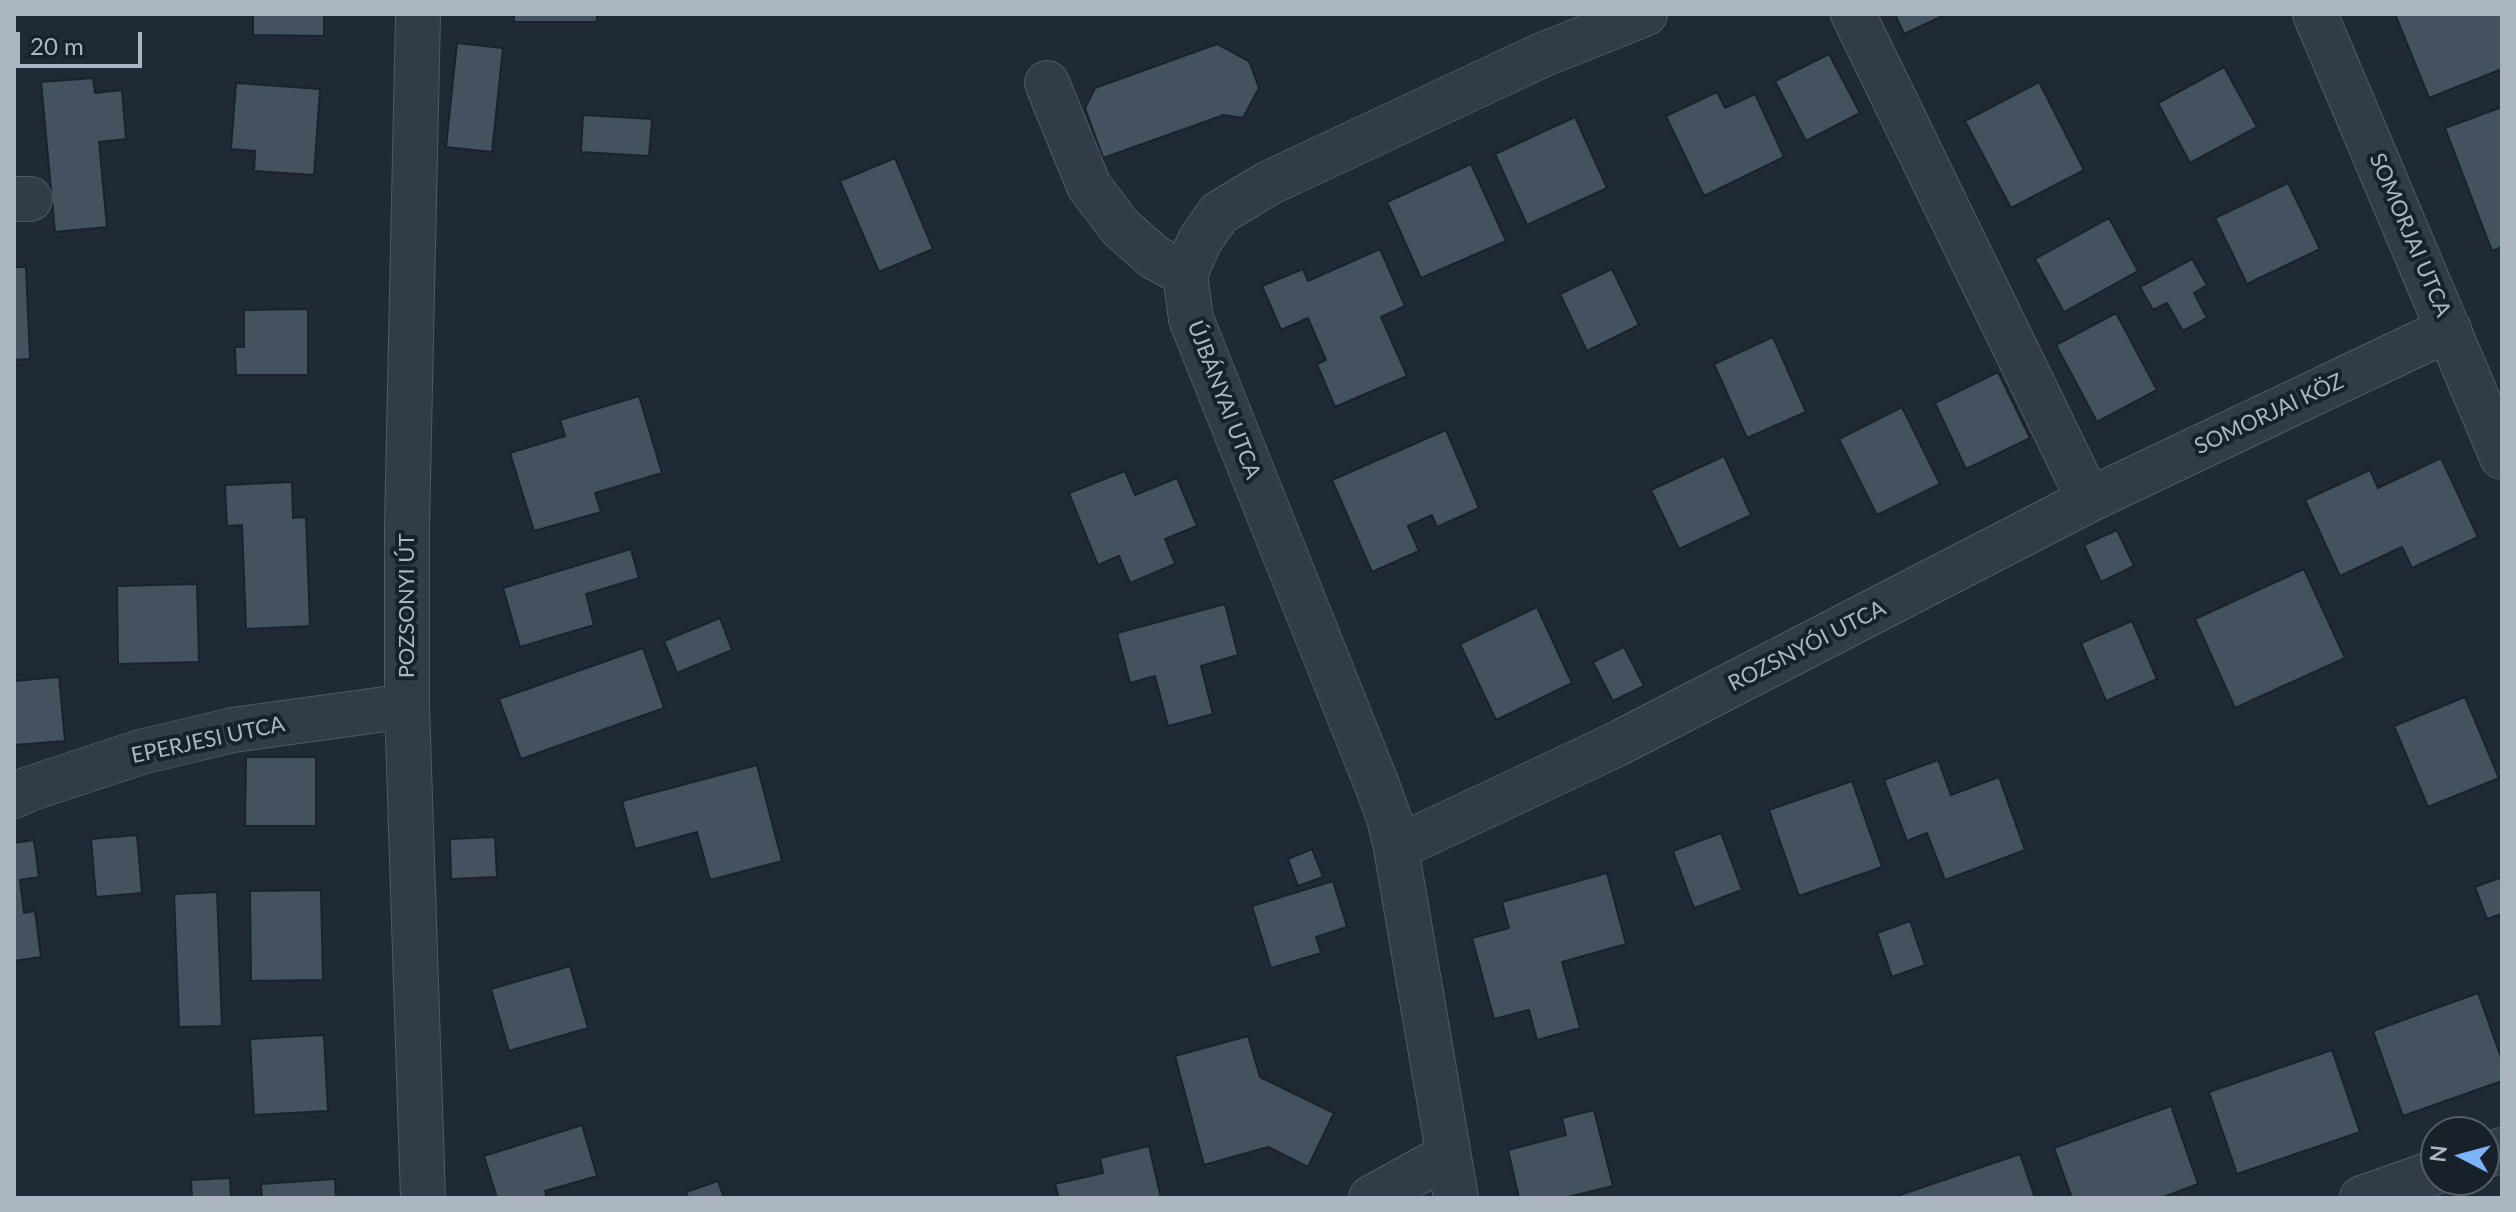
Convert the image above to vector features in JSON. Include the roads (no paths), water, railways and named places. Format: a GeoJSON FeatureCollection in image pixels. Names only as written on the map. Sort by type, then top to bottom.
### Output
{"type":"FeatureCollection","features":[{"type":"Feature","properties":{"kind":"street","name":"POZSONYI ÚT"},"geometry":{"type":"LineString","coordinates":[[418,14],[407,706],[423,1198]]}},
{"type":"Feature","properties":{"kind":"street"},"geometry":{"type":"LineString","coordinates":[[1047,83],[1089,186],[1120,227],[1154,257],[1185,274],[1200,240],[1219,213],[1269,183],[1542,55],[1645,14]]}},
{"type":"Feature","properties":{"kind":"street"},"geometry":{"type":"LineString","coordinates":[[1853,14],[2089,500]]}},
{"type":"Feature","properties":{"kind":"street","name":"SOMORJAI UTCA"},"geometry":{"type":"LineString","coordinates":[[2315,14],[2502,457]]}},
{"type":"Feature","properties":{"kind":"street","name":"ÚJBÁNYAI UTCA"},"geometry":{"type":"LineString","coordinates":[[1185,274],[1191,319],[1377,785],[1396,848]]}},
{"type":"Feature","properties":{"kind":"street","name":"SOMORJAI KÖZ"},"geometry":{"type":"LineString","coordinates":[[2089,500],[2449,329]]}},
{"type":"Feature","properties":{"kind":"street","name":"ROZSNYÓI UTCA"},"geometry":{"type":"LineString","coordinates":[[1396,848],[1615,745],[2089,500]]}},
{"type":"Feature","properties":{"kind":"street","name":"EPERJESI UTCA"},"geometry":{"type":"LineString","coordinates":[[14,796],[141,752],[233,730],[407,706]]}},
{"type":"Feature","properties":{"kind":"street"},"geometry":{"type":"LineString","coordinates":[[1396,848],[1456,1198]]}},
{"type":"Feature","properties":{"kind":"street"},"geometry":{"type":"LineString","coordinates":[[1371,1198],[1447,1156]]}},
{"type":"Feature","properties":{"kind":"street"},"geometry":{"type":"LineString","coordinates":[[2362,1198],[2420,1178]]}}]}
